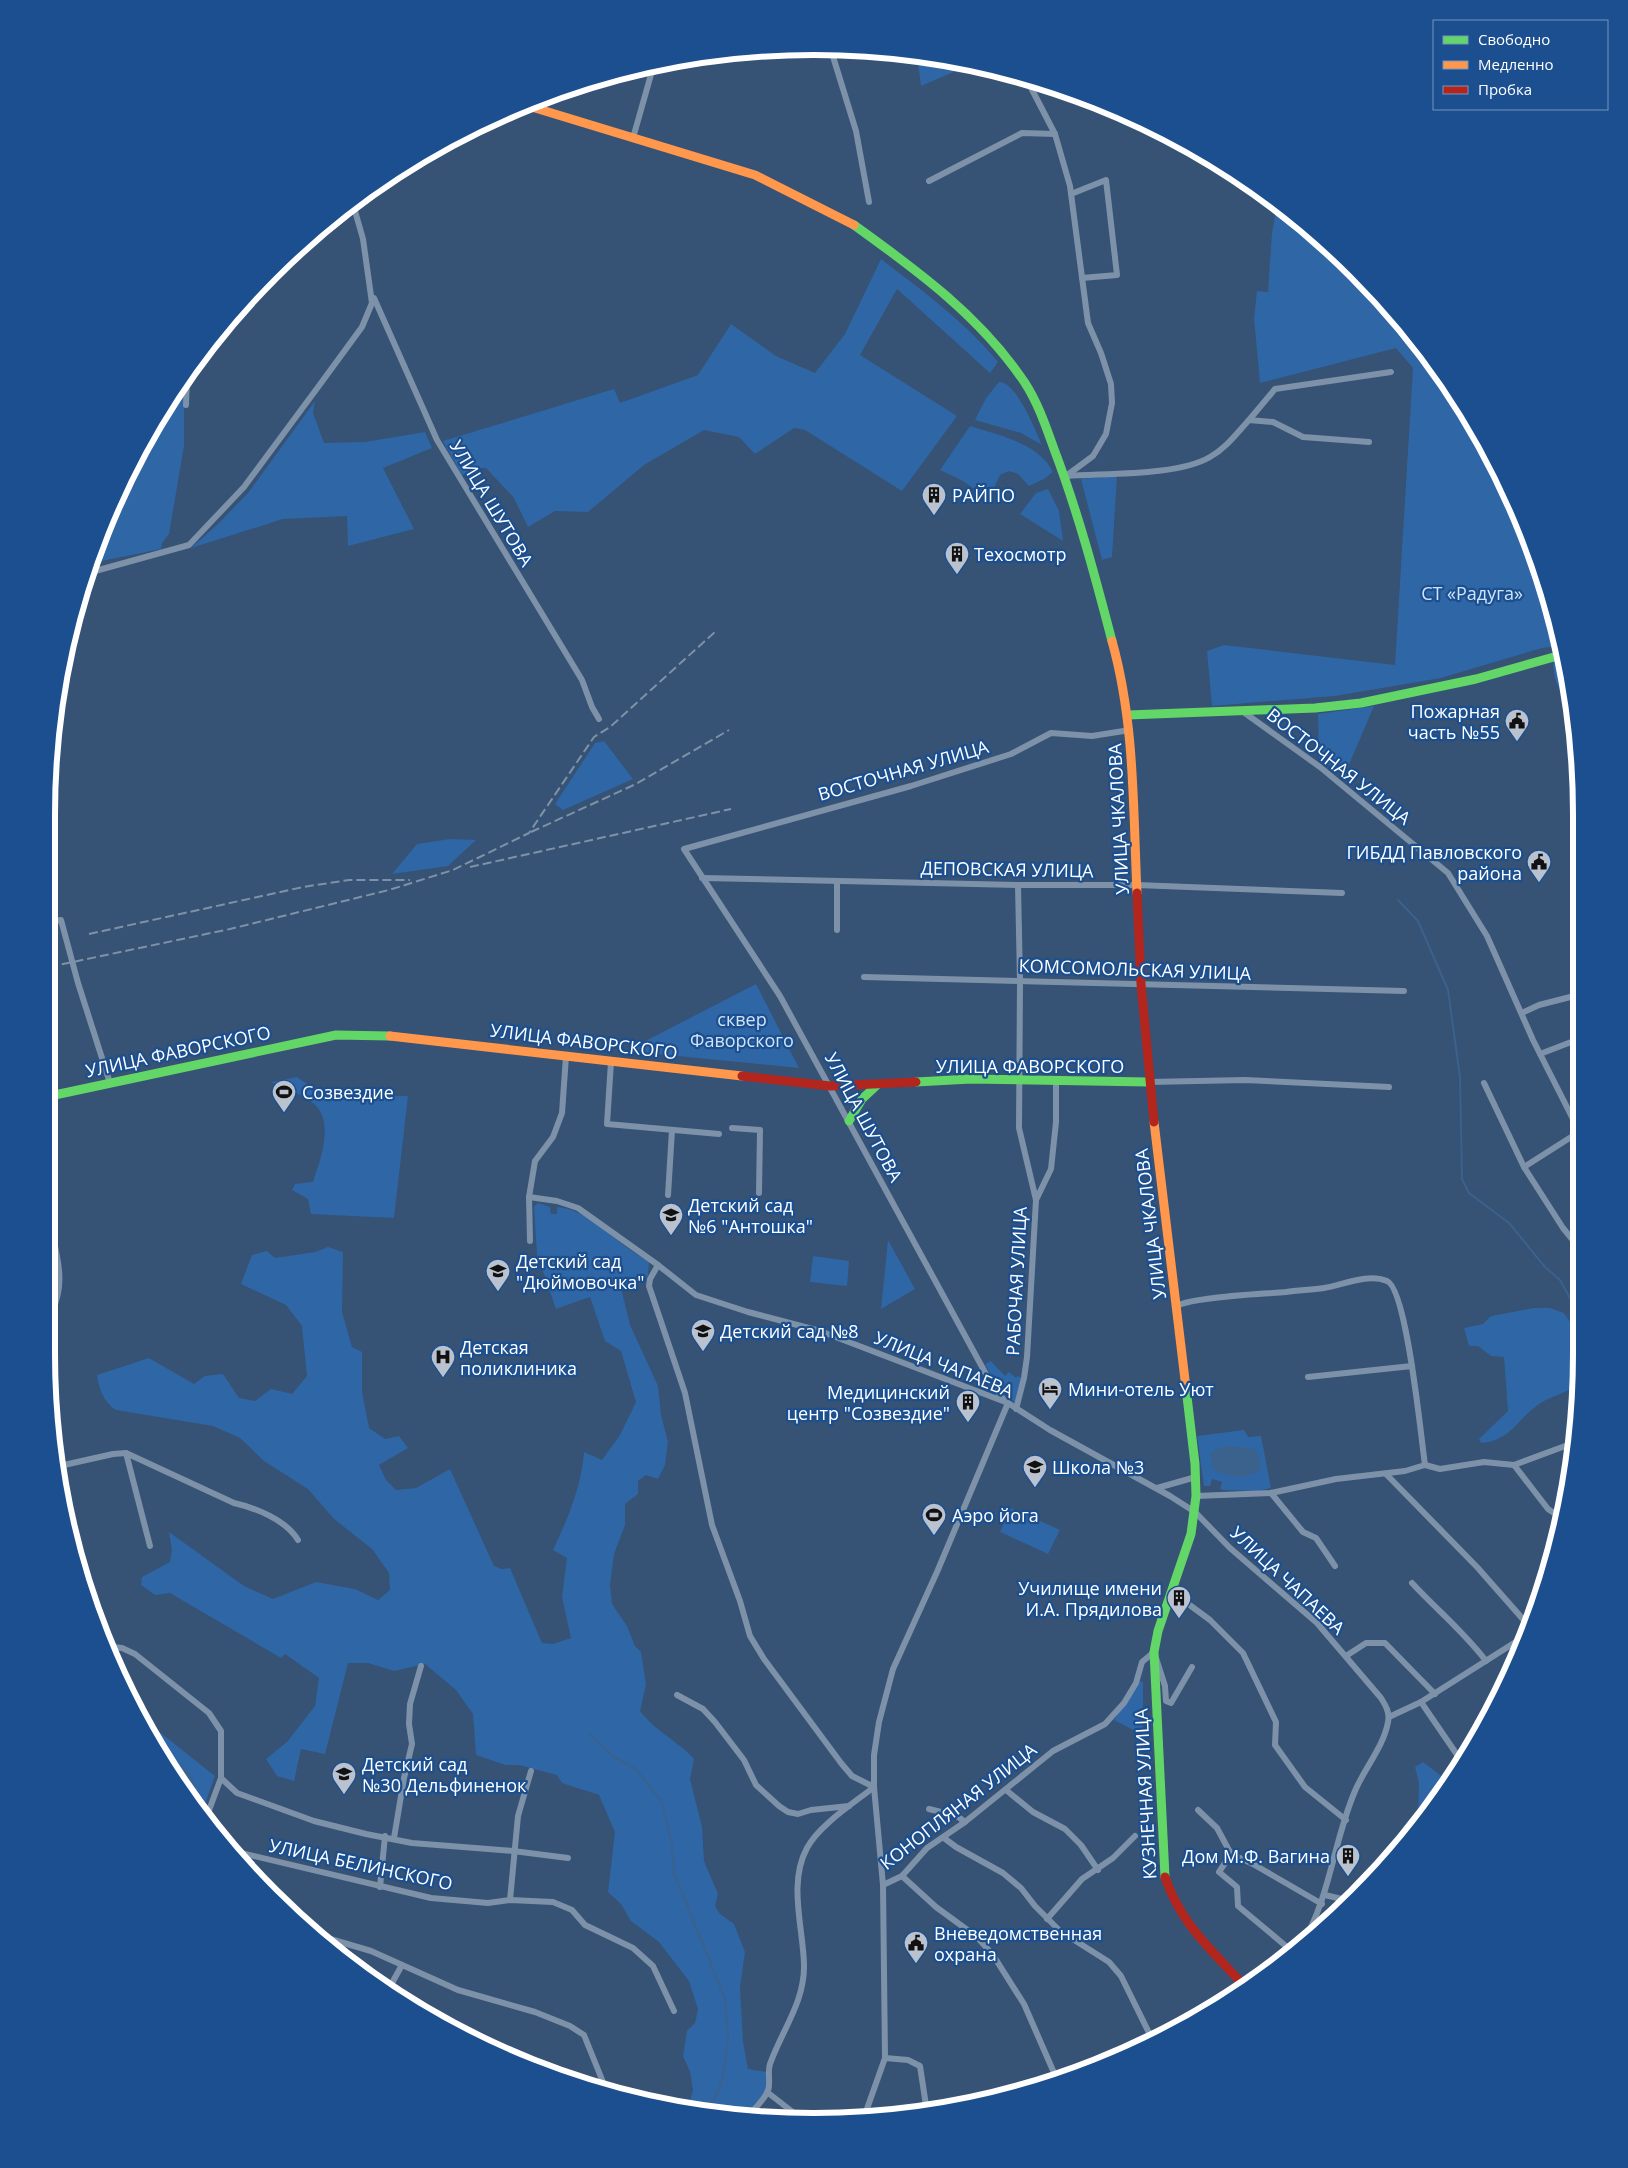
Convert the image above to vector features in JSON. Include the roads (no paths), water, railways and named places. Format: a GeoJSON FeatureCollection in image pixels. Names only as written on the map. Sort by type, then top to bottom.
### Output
{"type":"FeatureCollection","features":[{"type":"Feature","properties":{"kind":"main road","name":"УЛИЦА ЧКАЛОВА"},"geometry":{"type":"LineString","coordinates":[[536,108],[755,175],[846,220],[921,273],[959,305],[1008,360],[1034,401],[1066,476],[1123,680],[1130,730],[1141,984],[1149,1082],[1196,1477],[1194,1512]]}},
{"type":"Feature","properties":{"kind":"main road","name":"ВОСТОЧНАЯ УЛИЦА"},"geometry":{"type":"LineString","coordinates":[[1128,715],[1315,708],[1361,703],[1476,679],[1556,656]]}},
{"type":"Feature","properties":{"kind":"main road","name":"УЛИЦА ФАВОРСКОГО"},"geometry":{"type":"LineString","coordinates":[[55,1095],[336,1034],[373,1034],[830,1086],[971,1079],[1149,1082]]}},
{"type":"Feature","properties":{"kind":"main road"},"geometry":{"type":"LineString","coordinates":[[849,1121],[862,1099],[878,1085]]}},
{"type":"Feature","properties":{"kind":"main road"},"geometry":{"type":"LineString","coordinates":[[1172,1592],[1189,1545],[1194,1512]]}},
{"type":"Feature","properties":{"kind":"main road","name":"КУЗНЕЧНАЯ УЛИЦА"},"geometry":{"type":"LineString","coordinates":[[1172,1592],[1158,1631],[1154,1652],[1160,1747],[1163,1871],[1166,1887],[1172,1901],[1191,1928],[1240,1982]]}},
{"type":"Feature","properties":{"kind":"street"},"geometry":{"type":"LineString","coordinates":[[835,56],[856,131],[869,202]]}},
{"type":"Feature","properties":{"kind":"street"},"geometry":{"type":"LineString","coordinates":[[633,138],[651,73]]}},
{"type":"Feature","properties":{"kind":"street"},"geometry":{"type":"LineString","coordinates":[[1031,87],[1055,134],[1071,194],[1088,323],[1101,353],[1111,384],[1112,403],[1106,434],[1100,446],[1083,465],[1066,476]]}},
{"type":"Feature","properties":{"kind":"street"},"geometry":{"type":"LineString","coordinates":[[929,181],[1022,133],[1055,134]]}},
{"type":"Feature","properties":{"kind":"street"},"geometry":{"type":"LineString","coordinates":[[1071,194],[1106,180],[1117,275],[1082,278]]}},
{"type":"Feature","properties":{"kind":"street"},"geometry":{"type":"LineString","coordinates":[[95,571],[189,545],[244,487],[321,383],[366,320],[372,303],[364,239],[355,210]]}},
{"type":"Feature","properties":{"kind":"street","name":"УЛИЦА ШУТОВА"},"geometry":{"type":"LineString","coordinates":[[372,295],[437,440],[582,680],[592,707],[599,719]]}},
{"type":"Feature","properties":{"kind":"street"},"geometry":{"type":"LineString","coordinates":[[1066,476],[1164,469],[1199,462],[1222,449],[1275,389],[1391,372]]}},
{"type":"Feature","properties":{"kind":"street"},"geometry":{"type":"LineString","coordinates":[[186,406],[187,387]]}},
{"type":"Feature","properties":{"kind":"street"},"geometry":{"type":"LineString","coordinates":[[1249,420],[1273,422],[1303,437],[1369,442]]}},
{"type":"Feature","properties":{"kind":"street","name":"ВОСТОЧНАЯ УЛИЦА"},"geometry":{"type":"LineString","coordinates":[[1241,710],[1320,767],[1448,873],[1487,936],[1540,1054],[1573,1118]]}},
{"type":"Feature","properties":{"kind":"street","name":"ВОСТОЧНАЯ УЛИЦА"},"geometry":{"type":"LineString","coordinates":[[684,850],[911,786],[1011,754],[1051,733],[1092,736],[1130,730]]}},
{"type":"Feature","properties":{"kind":"street","name":"УЛИЦА ШУТОВА"},"geometry":{"type":"LineString","coordinates":[[684,850],[780,996],[993,1388],[1008,1404]]}},
{"type":"Feature","properties":{"kind":"street","name":"ДЕПОВСКАЯ УЛИЦА"},"geometry":{"type":"LineString","coordinates":[[702,878],[1018,885],[1137,885],[1342,893]]}},
{"type":"Feature","properties":{"kind":"street"},"geometry":{"type":"LineString","coordinates":[[837,882],[837,930]]}},
{"type":"Feature","properties":{"kind":"street","name":"РАБОЧАЯ УЛИЦА"},"geometry":{"type":"LineString","coordinates":[[1016,1409],[1027,1357],[1036,1200],[1019,1128],[1020,981],[1018,885]]}},
{"type":"Feature","properties":{"kind":"street"},"geometry":{"type":"LineString","coordinates":[[55,921],[60,920],[110,1082]]}},
{"type":"Feature","properties":{"kind":"street","name":"КОМСОМОЛЬСКАЯ УЛИЦА"},"geometry":{"type":"LineString","coordinates":[[864,977],[1404,991]]}},
{"type":"Feature","properties":{"kind":"street"},"geometry":{"type":"LineString","coordinates":[[1522,1014],[1539,1005],[1573,996]]}},
{"type":"Feature","properties":{"kind":"street"},"geometry":{"type":"LineString","coordinates":[[1540,1054],[1573,1041]]}},
{"type":"Feature","properties":{"kind":"street"},"geometry":{"type":"LineString","coordinates":[[530,1242],[529,1197],[535,1161],[553,1137],[562,1113],[566,1056]]}},
{"type":"Feature","properties":{"kind":"street"},"geometry":{"type":"LineString","coordinates":[[611,1062],[607,1124],[719,1134]]}},
{"type":"Feature","properties":{"kind":"street"},"geometry":{"type":"LineString","coordinates":[[1036,1200],[1051,1169],[1056,1122],[1056,1080]]}},
{"type":"Feature","properties":{"kind":"street","name":"УЛИЦА ФАВОРСКОГО"},"geometry":{"type":"LineString","coordinates":[[1149,1082],[1245,1080],[1388,1087]]}},
{"type":"Feature","properties":{"kind":"street"},"geometry":{"type":"LineString","coordinates":[[1484,1083],[1524,1167],[1563,1228],[1573,1240]]}},
{"type":"Feature","properties":{"kind":"street"},"geometry":{"type":"LineString","coordinates":[[732,1128],[760,1130],[759,1194]]}},
{"type":"Feature","properties":{"kind":"street"},"geometry":{"type":"LineString","coordinates":[[668,1195],[672,1130]]}},
{"type":"Feature","properties":{"kind":"street"},"geometry":{"type":"LineString","coordinates":[[1524,1167],[1573,1136]]}},
{"type":"Feature","properties":{"kind":"street","name":"УЛИЦА ЧАПАЕВА"},"geometry":{"type":"LineString","coordinates":[[529,1197],[557,1201],[578,1208],[658,1265],[696,1295],[748,1312],[820,1331],[1008,1404],[1157,1488],[1194,1512],[1230,1548],[1317,1623],[1384,1702],[1389,1717]]}},
{"type":"Feature","properties":{"kind":"street"},"geometry":{"type":"LineString","coordinates":[[658,1265],[650,1279],[649,1286],[685,1392],[712,1525],[740,1602],[750,1636],[764,1659],[841,1763],[852,1776],[874,1787]]}},
{"type":"Feature","properties":{"kind":"street"},"geometry":{"type":"LineString","coordinates":[[55,1270],[58,1300],[55,1305]]}},
{"type":"Feature","properties":{"kind":"street"},"geometry":{"type":"LineString","coordinates":[[1177,1306],[1219,1298],[1324,1288],[1356,1280],[1387,1281],[1395,1287],[1412,1366],[1425,1464]]}},
{"type":"Feature","properties":{"kind":"street"},"geometry":{"type":"LineString","coordinates":[[1308,1377],[1412,1366]]}},
{"type":"Feature","properties":{"kind":"street"},"geometry":{"type":"LineString","coordinates":[[866,2111],[885,2058],[883,1885],[874,1787],[874,1755],[883,1703],[892,1670],[937,1572],[1008,1404]]}},
{"type":"Feature","properties":{"kind":"street"},"geometry":{"type":"LineString","coordinates":[[1196,1496],[1271,1493],[1377,1472],[1386,1474],[1425,1464],[1440,1469],[1484,1462],[1514,1465],[1568,1445]]}},
{"type":"Feature","properties":{"kind":"street"},"geometry":{"type":"LineString","coordinates":[[63,1465],[126,1453],[234,1503],[251,1506],[292,1529],[298,1540]]}},
{"type":"Feature","properties":{"kind":"street"},"geometry":{"type":"LineString","coordinates":[[126,1453],[150,1546]]}},
{"type":"Feature","properties":{"kind":"street"},"geometry":{"type":"LineString","coordinates":[[1514,1465],[1548,1509],[1555,1514]]}},
{"type":"Feature","properties":{"kind":"street"},"geometry":{"type":"LineString","coordinates":[[1386,1474],[1477,1567],[1524,1621]]}},
{"type":"Feature","properties":{"kind":"street"},"geometry":{"type":"LineString","coordinates":[[1157,1488],[1196,1477]]}},
{"type":"Feature","properties":{"kind":"street"},"geometry":{"type":"LineString","coordinates":[[1271,1493],[1303,1532],[1316,1538],[1335,1566]]}},
{"type":"Feature","properties":{"kind":"street"},"geometry":{"type":"LineString","coordinates":[[1412,1583],[1440,1614],[1470,1640],[1486,1661]]}},
{"type":"Feature","properties":{"kind":"street"},"geometry":{"type":"LineString","coordinates":[[1172,1592],[1210,1620],[1243,1653],[1276,1722],[1275,1745],[1305,1787],[1346,1820]]}},
{"type":"Feature","properties":{"kind":"street"},"geometry":{"type":"LineString","coordinates":[[1311,1928],[1325,1895],[1354,1792],[1384,1735],[1389,1717],[1421,1702],[1516,1642]]}},
{"type":"Feature","properties":{"kind":"street"},"geometry":{"type":"LineString","coordinates":[[1346,1656],[1366,1643],[1385,1643],[1434,1694]]}},
{"type":"Feature","properties":{"kind":"street"},"geometry":{"type":"LineString","coordinates":[[114,1647],[122,1648],[135,1654],[208,1713],[221,1730],[221,1778],[209,1811]]}},
{"type":"Feature","properties":{"kind":"street"},"geometry":{"type":"LineString","coordinates":[[1154,1652],[1165,1686],[1166,1701],[1171,1704],[1192,1667]]}},
{"type":"Feature","properties":{"kind":"street","name":"КОНОПЛЯНАЯ УЛИЦА"},"geometry":{"type":"LineString","coordinates":[[883,1885],[902,1876],[927,1848],[965,1822],[1053,1751],[1094,1730],[1114,1716],[1136,1683],[1142,1662],[1154,1652]]}},
{"type":"Feature","properties":{"kind":"street"},"geometry":{"type":"LineString","coordinates":[[394,1838],[412,1744],[409,1724],[410,1704],[421,1666]]}},
{"type":"Feature","properties":{"kind":"street"},"geometry":{"type":"LineString","coordinates":[[677,1695],[694,1703],[715,1722],[744,1760],[761,1791],[788,1812],[798,1814],[811,1810],[850,1806]]}},
{"type":"Feature","properties":{"kind":"street"},"geometry":{"type":"LineString","coordinates":[[1421,1702],[1458,1756]]}},
{"type":"Feature","properties":{"kind":"street"},"geometry":{"type":"LineString","coordinates":[[510,1900],[513,1851],[518,1816],[531,1771]]}},
{"type":"Feature","properties":{"kind":"street"},"geometry":{"type":"LineString","coordinates":[[221,1778],[237,1793],[314,1821],[412,1843],[513,1851],[568,1858]]}},
{"type":"Feature","properties":{"kind":"street"},"geometry":{"type":"LineString","coordinates":[[753,2110],[768,2092],[769,2067],[799,2000],[803,1982],[804,1964],[798,1884],[800,1865],[807,1847],[816,1834],[874,1787]]}},
{"type":"Feature","properties":{"kind":"street"},"geometry":{"type":"LineString","coordinates":[[1006,1790],[1033,1812],[1065,1830],[1081,1845],[1098,1870]]}},
{"type":"Feature","properties":{"kind":"street"},"geometry":{"type":"LineString","coordinates":[[929,1809],[942,1810],[957,1816],[965,1822]]}},
{"type":"Feature","properties":{"kind":"street"},"geometry":{"type":"LineString","coordinates":[[1198,1810],[1217,1828],[1231,1854],[1253,1864],[1322,1904]]}},
{"type":"Feature","properties":{"kind":"street"},"geometry":{"type":"LineString","coordinates":[[380,1887],[385,1836]]}},
{"type":"Feature","properties":{"kind":"street"},"geometry":{"type":"LineString","coordinates":[[1047,1919],[1082,1879],[1098,1870],[1135,1836]]}},
{"type":"Feature","properties":{"kind":"street"},"geometry":{"type":"LineString","coordinates":[[944,1838],[956,1847],[1003,1872],[1021,1888],[1047,1919],[1060,1931],[1110,1962],[1121,1976],[1150,2035]]}},
{"type":"Feature","properties":{"kind":"street","name":"УЛИЦА БЕЛИНСКОГО"},"geometry":{"type":"LineString","coordinates":[[242,1853],[431,1898],[488,1903],[510,1900],[553,1902],[572,1910],[585,1925],[633,1948],[653,1966],[674,2011]]}},
{"type":"Feature","properties":{"kind":"street"},"geometry":{"type":"LineString","coordinates":[[1231,1854],[1218,1872],[1237,1887],[1238,1906],[1287,1947]]}},
{"type":"Feature","properties":{"kind":"street"},"geometry":{"type":"LineString","coordinates":[[902,1876],[936,1907],[977,1937],[993,1956],[1024,2004],[1055,2074]]}},
{"type":"Feature","properties":{"kind":"street"},"geometry":{"type":"LineString","coordinates":[[1325,1895],[1342,1899]]}},
{"type":"Feature","properties":{"kind":"street"},"geometry":{"type":"LineString","coordinates":[[332,1939],[371,1951],[458,1990],[535,2012],[570,2026],[584,2035],[603,2083]]}},
{"type":"Feature","properties":{"kind":"street"},"geometry":{"type":"LineString","coordinates":[[391,1984],[402,1965]]}},
{"type":"Feature","properties":{"kind":"street"},"geometry":{"type":"LineString","coordinates":[[885,2058],[908,2060],[920,2066],[926,2105]]}},
{"type":"Feature","properties":{"kind":"street"},"geometry":{"type":"LineString","coordinates":[[768,2092],[793,2112]]}},
{"type":"Feature","properties":{"kind":"waterway"},"geometry":{"type":"LineString","coordinates":[[1398,900],[1418,921],[1448,990],[1460,1077],[1462,1179],[1469,1193],[1509,1223],[1545,1267],[1560,1280],[1573,1304]]}},
{"type":"Feature","properties":{"kind":"waterway"},"geometry":{"type":"LineString","coordinates":[[590,1734],[614,1757],[636,1769],[662,1802],[672,1845],[674,1873],[725,1999],[728,2038],[723,2079],[710,2106]]}},
{"type":"Feature","properties":{"kind":"railway"},"geometry":{"type":"LineString","coordinates":[[55,966],[230,929],[389,890],[453,870],[529,833],[594,737],[610,727],[716,631]]}},
{"type":"Feature","properties":{"kind":"railway"},"geometry":{"type":"LineString","coordinates":[[531,832],[636,784],[729,730]]}},
{"type":"Feature","properties":{"kind":"railway"},"geometry":{"type":"LineString","coordinates":[[470,867],[731,809]]}},
{"type":"Feature","properties":{"kind":"railway"},"geometry":{"type":"LineString","coordinates":[[89,934],[303,887],[349,880],[410,880]]}},
{"type":"Feature","properties":{"kind":"place","name":"РАЙПО"},"geometry":{"type":"Point","coordinates":[934,516]}},
{"type":"Feature","properties":{"kind":"place","name":"Техосмотр"},"geometry":{"type":"Point","coordinates":[957,575]}},
{"type":"Feature","properties":{"kind":"place","name":"Пожарная часть №55"},"geometry":{"type":"Point","coordinates":[1517,742]}},
{"type":"Feature","properties":{"kind":"place","name":"ГИБДД Павловского района"},"geometry":{"type":"Point","coordinates":[1539,883]}},
{"type":"Feature","properties":{"kind":"place","name":"Созвездие"},"geometry":{"type":"Point","coordinates":[284,1113]}},
{"type":"Feature","properties":{"kind":"place","name":"Детский сад №6 \"Антошка\""},"geometry":{"type":"Point","coordinates":[671,1236]}},
{"type":"Feature","properties":{"kind":"place","name":"Детский сад \"Дюймовочка\""},"geometry":{"type":"Point","coordinates":[498,1292]}},
{"type":"Feature","properties":{"kind":"place","name":"Детский сад №8"},"geometry":{"type":"Point","coordinates":[703,1352]}},
{"type":"Feature","properties":{"kind":"place","name":"Детская поликлиника"},"geometry":{"type":"Point","coordinates":[443,1378]}},
{"type":"Feature","properties":{"kind":"place","name":"Мини-отель Уют"},"geometry":{"type":"Point","coordinates":[1050,1410]}},
{"type":"Feature","properties":{"kind":"place","name":"Медицинский центр \"Созвездие\""},"geometry":{"type":"Point","coordinates":[968,1423]}},
{"type":"Feature","properties":{"kind":"place","name":"Школа №3"},"geometry":{"type":"Point","coordinates":[1035,1488]}},
{"type":"Feature","properties":{"kind":"place","name":"Аэро йога"},"geometry":{"type":"Point","coordinates":[934,1536]}},
{"type":"Feature","properties":{"kind":"place","name":"Училище имени И.А. Прядилова"},"geometry":{"type":"Point","coordinates":[1179,1619]}},
{"type":"Feature","properties":{"kind":"place","name":"Детский сад №30 Дельфиненок"},"geometry":{"type":"Point","coordinates":[344,1795]}},
{"type":"Feature","properties":{"kind":"place","name":"Дом М.Ф. Вагина"},"geometry":{"type":"Point","coordinates":[1348,1877]}},
{"type":"Feature","properties":{"kind":"place","name":"Вневедомственная охрана"},"geometry":{"type":"Point","coordinates":[916,1964]}},
{"type":"Feature","properties":{"kind":"park label","name":"СТ «Радуга»"},"geometry":{"type":"Point","coordinates":[1472,593]}},
{"type":"Feature","properties":{"kind":"park label","name":"сквер Фаворского"},"geometry":{"type":"Point","coordinates":[742,1029]}}]}
